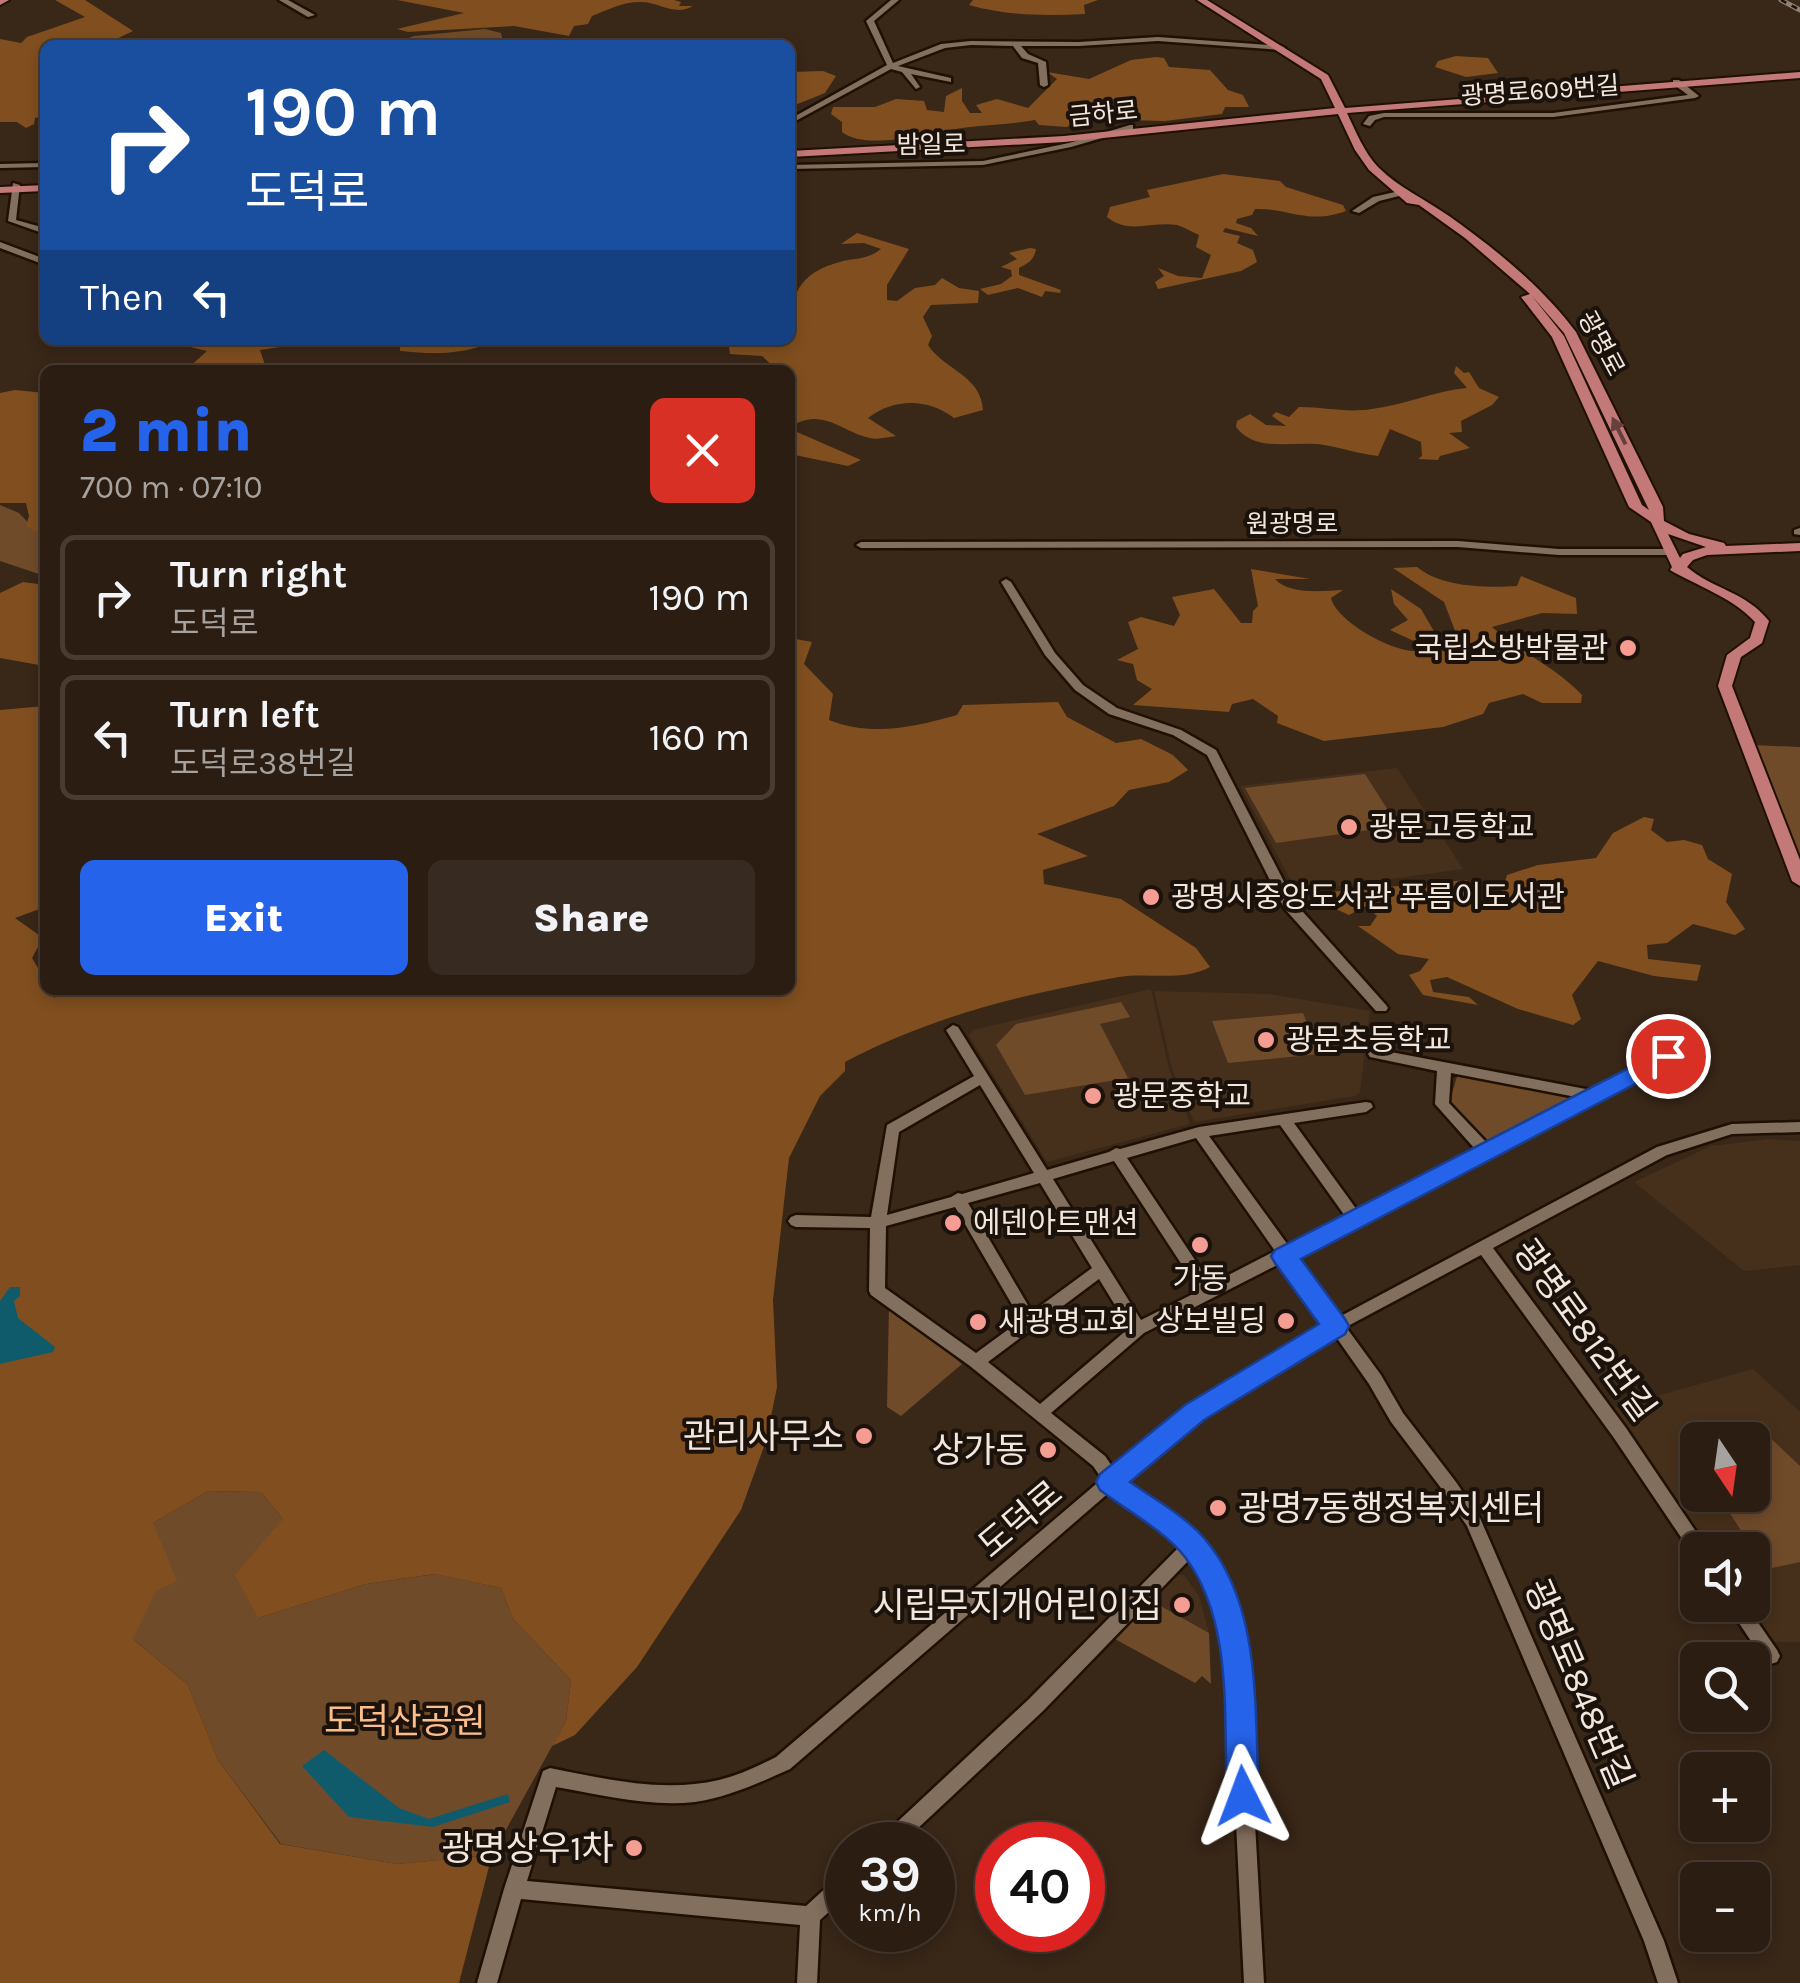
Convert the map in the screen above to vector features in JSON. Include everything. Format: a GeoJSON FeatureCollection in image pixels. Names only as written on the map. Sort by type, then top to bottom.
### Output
{"type":"FeatureCollection","features":[{"type":"Feature","properties":{"kind":"main road","name":"광명로"},"geometry":{"type":"LineString","coordinates":[[1201,0],[1317,71],[1332,88],[1373,168],[1521,290],[1544,315],[1558,336],[1636,507],[1657,521],[1678,570]]}},
{"type":"Feature","properties":{"kind":"main road","name":"금하로"},"geometry":{"type":"LineString","coordinates":[[795,152],[1017,143],[1342,109],[1800,75]]}},
{"type":"Feature","properties":{"kind":"main road"},"geometry":{"type":"LineString","coordinates":[[1299,114],[1325,104],[1332,88],[1358,102],[1378,106]]}},
{"type":"Feature","properties":{"kind":"main road"},"geometry":{"type":"LineString","coordinates":[[1355,137],[1355,116],[1378,106]]}},
{"type":"Feature","properties":{"kind":"main road"},"geometry":{"type":"LineString","coordinates":[[1299,114],[1327,118],[1355,137]]}},
{"type":"Feature","properties":{"kind":"main road","name":"금하로"},"geometry":{"type":"LineString","coordinates":[[795,152],[997,140],[1299,114]]}},
{"type":"Feature","properties":{"kind":"main road"},"geometry":{"type":"LineString","coordinates":[[1072,145],[1162,130]]}},
{"type":"Feature","properties":{"kind":"main road"},"geometry":{"type":"LineString","coordinates":[[0,188],[40,186]]}},
{"type":"Feature","properties":{"kind":"main road"},"geometry":{"type":"LineString","coordinates":[[1657,521],[1684,537],[1728,550]]}},
{"type":"Feature","properties":{"kind":"main road"},"geometry":{"type":"LineString","coordinates":[[1799,537],[1688,556],[1678,570],[1731,593],[1762,621],[1757,640],[1734,655],[1725,686],[1800,882]]}},
{"type":"Feature","properties":{"kind":"main road","name":"원광명로"},"geometry":{"type":"LineString","coordinates":[[1668,552],[1728,550]]}},
{"type":"Feature","properties":{"kind":"street"},"geometry":{"type":"LineString","coordinates":[[283,0],[311,15]]}},
{"type":"Feature","properties":{"kind":"street"},"geometry":{"type":"LineString","coordinates":[[894,0],[870,21],[892,66],[948,80]]}},
{"type":"Feature","properties":{"kind":"street"},"geometry":{"type":"LineString","coordinates":[[795,119],[892,66],[944,46],[1158,39],[1281,48]]}},
{"type":"Feature","properties":{"kind":"street"},"geometry":{"type":"LineString","coordinates":[[1015,43],[1025,56],[1042,62],[1044,85]]}},
{"type":"Feature","properties":{"kind":"street"},"geometry":{"type":"LineString","coordinates":[[904,70],[916,87]]}},
{"type":"Feature","properties":{"kind":"street","name":"광명로609번길"},"geometry":{"type":"LineString","coordinates":[[1367,124],[1384,115],[1553,114],[1695,96],[1676,82]]}},
{"type":"Feature","properties":{"kind":"street","name":"밤일로"},"geometry":{"type":"LineString","coordinates":[[795,167],[983,163],[1072,145],[1130,127]]}},
{"type":"Feature","properties":{"kind":"street"},"geometry":{"type":"LineString","coordinates":[[1017,143],[1045,144],[1054,149]]}},
{"type":"Feature","properties":{"kind":"street"},"geometry":{"type":"LineString","coordinates":[[0,166],[40,166]]}},
{"type":"Feature","properties":{"kind":"street"},"geometry":{"type":"LineString","coordinates":[[15,187],[12,221],[40,229]]}},
{"type":"Feature","properties":{"kind":"street"},"geometry":{"type":"LineString","coordinates":[[1356,210],[1376,199],[1404,192]]}},
{"type":"Feature","properties":{"kind":"street"},"geometry":{"type":"LineString","coordinates":[[0,206],[12,205]]}},
{"type":"Feature","properties":{"kind":"street"},"geometry":{"type":"LineString","coordinates":[[0,243],[28,226]]}},
{"type":"Feature","properties":{"kind":"street"},"geometry":{"type":"LineString","coordinates":[[0,243],[40,260]]}},
{"type":"Feature","properties":{"kind":"street","name":"원광명로"},"geometry":{"type":"LineString","coordinates":[[862,546],[1458,544],[1559,552],[1668,552]]}},
{"type":"Feature","properties":{"kind":"street"},"geometry":{"type":"LineString","coordinates":[[1006,582],[1078,690],[1114,712],[1194,738],[1212,753],[1289,904],[1381,1008]]}},
{"type":"Feature","properties":{"kind":"street"},"geometry":{"type":"LineString","coordinates":[[953,1030],[1138,1330]]}},
{"type":"Feature","properties":{"kind":"street"},"geometry":{"type":"LineString","coordinates":[[1375,1054],[1595,1096]]}},
{"type":"Feature","properties":{"kind":"street"},"geometry":{"type":"LineString","coordinates":[[1040,1413],[1138,1330],[1668,1056]]}},
{"type":"Feature","properties":{"kind":"street"},"geometry":{"type":"LineString","coordinates":[[1444,1066],[1442,1104],[1486,1151]]}},
{"type":"Feature","properties":{"kind":"street"},"geometry":{"type":"LineString","coordinates":[[982,1078],[892,1129],[878,1222],[877,1291],[976,1362],[1099,1461],[1110,1482],[1192,1545],[1220,1587],[1234,1646],[1254,1983]]}},
{"type":"Feature","properties":{"kind":"street"},"geometry":{"type":"LineString","coordinates":[[796,1221],[878,1222],[1199,1132],[1366,1108]]}},
{"type":"Feature","properties":{"kind":"street"},"geometry":{"type":"LineString","coordinates":[[1283,1118],[1355,1218]]}},
{"type":"Feature","properties":{"kind":"street","name":"도덕로"},"geometry":{"type":"LineString","coordinates":[[514,1889],[550,1777],[654,1796],[698,1796],[758,1776],[783,1762],[1194,1412],[1336,1326],[1683,1142],[1732,1128],[1800,1126]]}},
{"type":"Feature","properties":{"kind":"street","name":"광명로848번길"},"geometry":{"type":"LineString","coordinates":[[1199,1132],[1375,1380],[1389,1409],[1454,1488],[1474,1523],[1654,1941],[1668,1983]]}},
{"type":"Feature","properties":{"kind":"street"},"geometry":{"type":"LineString","coordinates":[[1116,1153],[1208,1294]]}},
{"type":"Feature","properties":{"kind":"street"},"geometry":{"type":"LineString","coordinates":[[958,1198],[1028,1321]]}},
{"type":"Feature","properties":{"kind":"street","name":"광명로812번길"},"geometry":{"type":"LineString","coordinates":[[1484,1248],[1688,1532]]}},
{"type":"Feature","properties":{"kind":"street"},"geometry":{"type":"LineString","coordinates":[[976,1362],[1100,1269]]}},
{"type":"Feature","properties":{"kind":"street"},"geometry":{"type":"LineString","coordinates":[[911,1822],[1036,1705],[1192,1545]]}},
{"type":"Feature","properties":{"kind":"street"},"geometry":{"type":"LineString","coordinates":[[487,1983],[514,1889],[810,1916]]}},
{"type":"Feature","properties":{"kind":"street"},"geometry":{"type":"LineString","coordinates":[[806,1983],[810,1916],[825,1902]]}},
{"type":"Feature","properties":{"kind":"shaded area"},"geometry":{"type":"Polygon","coordinates":[[[55,0],[85,0],[133,31],[114,40],[40,40],[40,116],[26,128],[17,122],[0,122],[0,39],[21,43],[27,37],[85,17],[55,0]]]}},
{"type":"Feature","properties":{"kind":"shaded area"},"geometry":{"type":"Polygon","coordinates":[[[397,0],[674,0],[681,2],[679,6],[693,6],[679,10],[646,2],[627,3],[592,16],[588,24],[574,26],[569,36],[514,26],[408,32],[397,29],[464,13],[397,0]]]}},
{"type":"Feature","properties":{"kind":"shaded area"},"geometry":{"type":"Polygon","coordinates":[[[973,0],[1098,0],[1084,5],[1085,14],[1055,15],[969,5],[973,0]]]}},
{"type":"Feature","properties":{"kind":"shaded area"},"geometry":{"type":"Polygon","coordinates":[[[1456,56],[1488,58],[1498,73],[1466,77],[1435,67],[1438,61],[1456,56]]]}},
{"type":"Feature","properties":{"kind":"shaded area"},"geometry":{"type":"Polygon","coordinates":[[[1164,58],[1169,67],[1210,70],[1228,90],[1243,95],[1249,107],[1225,107],[1222,114],[1165,121],[1078,119],[1067,127],[1039,125],[1035,120],[879,141],[842,132],[842,122],[831,114],[833,107],[875,107],[896,99],[924,101],[927,110],[944,112],[946,96],[962,88],[962,101],[970,113],[982,113],[976,105],[997,99],[1028,108],[1057,79],[1047,72],[1089,79],[1131,60],[1164,58]]]}},
{"type":"Feature","properties":{"kind":"shaded area"},"geometry":{"type":"Polygon","coordinates":[[[823,71],[836,76],[825,93],[795,105],[795,72],[823,71]]]}},
{"type":"Feature","properties":{"kind":"shaded area"},"geometry":{"type":"Polygon","coordinates":[[[1223,174],[1280,181],[1286,187],[1343,205],[1346,211],[1310,216],[1255,209],[1252,215],[1237,219],[1236,223],[1251,228],[1258,236],[1225,228],[1223,232],[1240,236],[1237,243],[1253,250],[1257,262],[1241,271],[1158,289],[1155,282],[1164,276],[1158,268],[1178,276],[1202,278],[1211,255],[1196,247],[1199,235],[1185,228],[1167,224],[1124,225],[1107,217],[1110,207],[1150,197],[1147,190],[1223,174]]]}},
{"type":"Feature","properties":{"kind":"shaded area"},"geometry":{"type":"Polygon","coordinates":[[[857,233],[909,249],[887,285],[887,300],[897,301],[915,288],[935,285],[942,278],[959,288],[979,291],[978,303],[931,305],[923,317],[932,336],[928,345],[976,389],[983,410],[954,418],[922,404],[889,407],[868,418],[896,436],[880,439],[817,419],[797,423],[797,432],[861,460],[848,466],[795,455],[795,365],[772,365],[762,356],[730,354],[729,345],[795,345],[795,297],[806,280],[827,266],[881,249],[864,243],[841,244],[857,233]]]}},
{"type":"Feature","properties":{"kind":"shaded area"},"geometry":{"type":"Polygon","coordinates":[[[1036,249],[1034,256],[1019,268],[1019,275],[1061,290],[1060,293],[1045,291],[1042,297],[1018,288],[988,295],[980,289],[1001,284],[1012,276],[1011,270],[1001,267],[1017,259],[1009,253],[1036,249]]]}},
{"type":"Feature","properties":{"kind":"shaded area"},"geometry":{"type":"Polygon","coordinates":[[[182,345],[287,345],[260,350],[265,365],[192,365],[207,351],[182,345]]]}},
{"type":"Feature","properties":{"kind":"shaded area"},"geometry":{"type":"Polygon","coordinates":[[[485,345],[433,353],[400,351],[400,346],[485,345]]]}},
{"type":"Feature","properties":{"kind":"shaded area"},"geometry":{"type":"Polygon","coordinates":[[[1456,366],[1464,373],[1469,372],[1479,388],[1499,397],[1492,405],[1461,421],[1462,432],[1449,433],[1470,448],[1440,456],[1438,460],[1418,459],[1422,456],[1421,442],[1390,429],[1378,456],[1324,445],[1265,443],[1236,427],[1237,421],[1250,414],[1266,425],[1286,426],[1272,416],[1276,412],[1289,417],[1299,407],[1372,409],[1467,388],[1454,373],[1456,366]]]}},
{"type":"Feature","properties":{"kind":"shaded area"},"geometry":{"type":"Polygon","coordinates":[[[40,392],[40,533],[26,526],[26,503],[0,503],[0,393],[40,392]]]}},
{"type":"Feature","properties":{"kind":"shaded area"},"geometry":{"type":"Polygon","coordinates":[[[1417,567],[1438,579],[1478,586],[1517,586],[1521,576],[1576,598],[1577,614],[1542,613],[1492,627],[1572,685],[1582,695],[1581,703],[1542,703],[1523,694],[1489,703],[1483,714],[1443,727],[1324,741],[1277,723],[1278,716],[1253,699],[1232,704],[1229,712],[1133,705],[1152,689],[1137,680],[1133,664],[1117,660],[1138,649],[1128,622],[1141,617],[1174,626],[1180,615],[1172,597],[1214,589],[1241,623],[1252,623],[1253,611],[1258,606],[1251,569],[1310,579],[1275,579],[1297,590],[1343,590],[1331,598],[1354,625],[1393,646],[1419,651],[1439,645],[1433,640],[1416,642],[1390,630],[1408,620],[1394,604],[1391,589],[1421,609],[1435,633],[1457,636],[1444,602],[1393,568],[1417,567]]]}},
{"type":"Feature","properties":{"kind":"shaded area"},"geometry":{"type":"Polygon","coordinates":[[[23,582],[40,584],[40,665],[0,658],[0,593],[23,582]]]}},
{"type":"Feature","properties":{"kind":"shaded area"},"geometry":{"type":"Polygon","coordinates":[[[795,639],[812,642],[804,664],[833,694],[829,720],[861,728],[893,728],[957,715],[963,705],[1058,702],[1067,717],[1116,743],[1141,739],[1173,755],[1188,770],[1169,782],[1129,790],[1114,806],[1037,834],[1088,856],[1043,870],[1044,884],[1121,899],[1196,948],[1210,967],[1177,975],[1119,977],[1013,999],[945,1019],[845,1062],[845,1071],[820,1096],[789,1158],[773,1300],[777,1387],[766,1441],[741,1510],[637,1667],[575,1735],[552,1746],[566,1721],[571,1680],[513,1619],[501,1588],[435,1574],[366,1584],[258,1618],[235,1575],[283,1519],[261,1492],[208,1491],[153,1523],[177,1581],[156,1591],[133,1639],[188,1685],[218,1760],[280,1844],[397,1864],[492,1855],[459,1983],[0,1983],[0,710],[40,706],[40,909],[15,918],[40,936],[32,958],[40,972],[40,995],[795,995],[795,639]]]}},
{"type":"Feature","properties":{"kind":"shaded area","name":"광문고등학교"},"geometry":{"type":"Polygon","coordinates":[[[1397,768],[1463,869],[1297,892],[1240,786],[1397,768]]]}},
{"type":"Feature","properties":{"kind":"shaded area"},"geometry":{"type":"Polygon","coordinates":[[[1644,817],[1654,819],[1651,830],[1667,842],[1684,840],[1702,845],[1708,859],[1732,874],[1726,902],[1745,929],[1735,935],[1693,924],[1667,943],[1647,945],[1648,959],[1701,965],[1697,981],[1654,976],[1598,961],[1572,995],[1581,1019],[1573,1025],[1518,1009],[1447,977],[1430,980],[1433,992],[1469,997],[1478,1005],[1423,995],[1409,975],[1420,971],[1429,959],[1398,954],[1358,926],[1370,926],[1377,916],[1366,906],[1349,915],[1325,904],[1318,893],[1467,880],[1469,903],[1497,907],[1507,875],[1538,865],[1596,858],[1613,833],[1644,817]]]}},
{"type":"Feature","properties":{"kind":"shaded area","name":"광문중학교"},"geometry":{"type":"Polygon","coordinates":[[[1151,989],[1169,1069],[1190,1124],[1047,1162],[969,1036],[972,1030],[1151,989]]]}},
{"type":"Feature","properties":{"kind":"shaded area","name":"광문초등학교"},"geometry":{"type":"Polygon","coordinates":[[[1154,991],[1270,994],[1370,1011],[1360,1092],[1355,1096],[1194,1122],[1172,1069],[1154,991]]]}},
{"type":"Feature","properties":{"kind":"shaded area"},"geometry":{"type":"Polygon","coordinates":[[[1769,1139],[1800,1141],[1800,1265],[1744,1271],[1634,1182],[1711,1146],[1769,1139]]]}},
{"type":"Feature","properties":{"kind":"shaded area"},"geometry":{"type":"Polygon","coordinates":[[[1753,1369],[1800,1412],[1800,1642],[1772,1642],[1758,1622],[1770,1622],[1770,1532],[1698,1532],[1684,1512],[1770,1512],[1770,1422],[1680,1422],[1680,1506],[1614,1408],[1753,1369]]]}},
{"type":"Feature","properties":{"kind":"shaded area","name":"시립무지개어린이집"},"geometry":{"type":"Polygon","coordinates":[[[1176,1575],[1184,1575],[1199,1596],[1209,1633],[1150,1600],[1176,1575]]]}},
{"type":"Feature","properties":{"kind":"green space"},"geometry":{"type":"Polygon","coordinates":[[[485,29],[501,33],[503,40],[404,40],[485,29]]]}},
{"type":"Feature","properties":{"kind":"green space"},"geometry":{"type":"Polygon","coordinates":[[[0,505],[19,513],[40,535],[40,574],[0,561],[0,505]]]}},
{"type":"Feature","properties":{"kind":"green space"},"geometry":{"type":"Polygon","coordinates":[[[1751,745],[1800,747],[1800,860],[1751,745]]]}},
{"type":"Feature","properties":{"kind":"green space"},"geometry":{"type":"Polygon","coordinates":[[[1365,774],[1398,826],[1276,843],[1245,788],[1365,774]]]}},
{"type":"Feature","properties":{"kind":"green space"},"geometry":{"type":"Polygon","coordinates":[[[1121,1002],[1130,1017],[1100,1024],[1128,1078],[1025,1095],[996,1045],[1016,1024],[1121,1002]]]}},
{"type":"Feature","properties":{"kind":"green space"},"geometry":{"type":"Polygon","coordinates":[[[1303,1013],[1320,1054],[1228,1063],[1212,1021],[1303,1013]]]}},
{"type":"Feature","properties":{"kind":"green space"},"geometry":{"type":"Polygon","coordinates":[[[1458,1073],[1578,1099],[1486,1145],[1449,1103],[1458,1073]]]}},
{"type":"Feature","properties":{"kind":"green space"},"geometry":{"type":"Polygon","coordinates":[[[889,1304],[962,1364],[901,1416],[887,1407],[889,1304]]]}},
{"type":"Feature","properties":{"kind":"green space"},"geometry":{"type":"Polygon","coordinates":[[[1770,1438],[1800,1466],[1800,1562],[1772,1568],[1770,1532],[1742,1532],[1729,1512],[1770,1512],[1770,1438]]]}},
{"type":"Feature","properties":{"kind":"green space","name":"도덕산공원"},"geometry":{"type":"Polygon","coordinates":[[[208,1491],[261,1492],[283,1519],[258,1618],[366,1584],[436,1574],[501,1588],[513,1619],[571,1680],[566,1721],[492,1855],[397,1864],[281,1844],[218,1760],[188,1685],[132,1638],[156,1590],[153,1523],[208,1491]]]}},
{"type":"Feature","properties":{"kind":"green space"},"geometry":{"type":"Polygon","coordinates":[[[1150,1600],[1209,1633],[1211,1684],[1202,1676],[1195,1683],[1115,1639],[1150,1600]]]}},
{"type":"Feature","properties":{"kind":"water"},"geometry":{"type":"Polygon","coordinates":[[[10,1287],[20,1287],[20,1296],[14,1301],[18,1318],[55,1347],[53,1352],[0,1364],[0,1301],[10,1287]]]}},
{"type":"Feature","properties":{"kind":"water"},"geometry":{"type":"Polygon","coordinates":[[[324,1750],[399,1808],[429,1819],[508,1794],[510,1802],[433,1827],[349,1817],[302,1766],[324,1750]]]}},
{"type":"Feature","properties":{"kind":"railway"},"geometry":{"type":"LineString","coordinates":[[1781,0],[1800,10]]}},
{"type":"Feature","properties":{"kind":"place","name":"국립소방박물관"},"geometry":{"type":"Point","coordinates":[1628,648]}},
{"type":"Feature","properties":{"kind":"place","name":"광문고등학교"},"geometry":{"type":"Point","coordinates":[1349,827]}},
{"type":"Feature","properties":{"kind":"place","name":"광명시중앙도서관 푸름이도서관"},"geometry":{"type":"Point","coordinates":[1151,897]}},
{"type":"Feature","properties":{"kind":"place","name":"광문초등학교"},"geometry":{"type":"Point","coordinates":[1266,1040]}},
{"type":"Feature","properties":{"kind":"place","name":"광문중학교"},"geometry":{"type":"Point","coordinates":[1093,1096]}},
{"type":"Feature","properties":{"kind":"place","name":"에덴아트맨션"},"geometry":{"type":"Point","coordinates":[953,1223]}},
{"type":"Feature","properties":{"kind":"place","name":"가동"},"geometry":{"type":"Point","coordinates":[1200,1245]}},
{"type":"Feature","properties":{"kind":"place","name":"상보빌딩"},"geometry":{"type":"Point","coordinates":[1286,1321]}},
{"type":"Feature","properties":{"kind":"place","name":"새광명교회"},"geometry":{"type":"Point","coordinates":[978,1322]}},
{"type":"Feature","properties":{"kind":"place","name":"관리사무소"},"geometry":{"type":"Point","coordinates":[864,1436]}},
{"type":"Feature","properties":{"kind":"place","name":"상가동"},"geometry":{"type":"Point","coordinates":[1048,1450]}},
{"type":"Feature","properties":{"kind":"place","name":"광명7동행정복지센터"},"geometry":{"type":"Point","coordinates":[1218,1508]}},
{"type":"Feature","properties":{"kind":"place","name":"시립무지개어린이집"},"geometry":{"type":"Point","coordinates":[1182,1605]}},
{"type":"Feature","properties":{"kind":"place","name":"광명상우1차"},"geometry":{"type":"Point","coordinates":[634,1848]}},
{"type":"Feature","properties":{"kind":"route"},"geometry":{"type":"LineString","coordinates":[[1243,1796],[1234,1646],[1220,1587],[1207,1562],[1192,1545],[1110,1482],[1194,1412],[1336,1326],[1284,1256],[1668,1056]]}}]}
